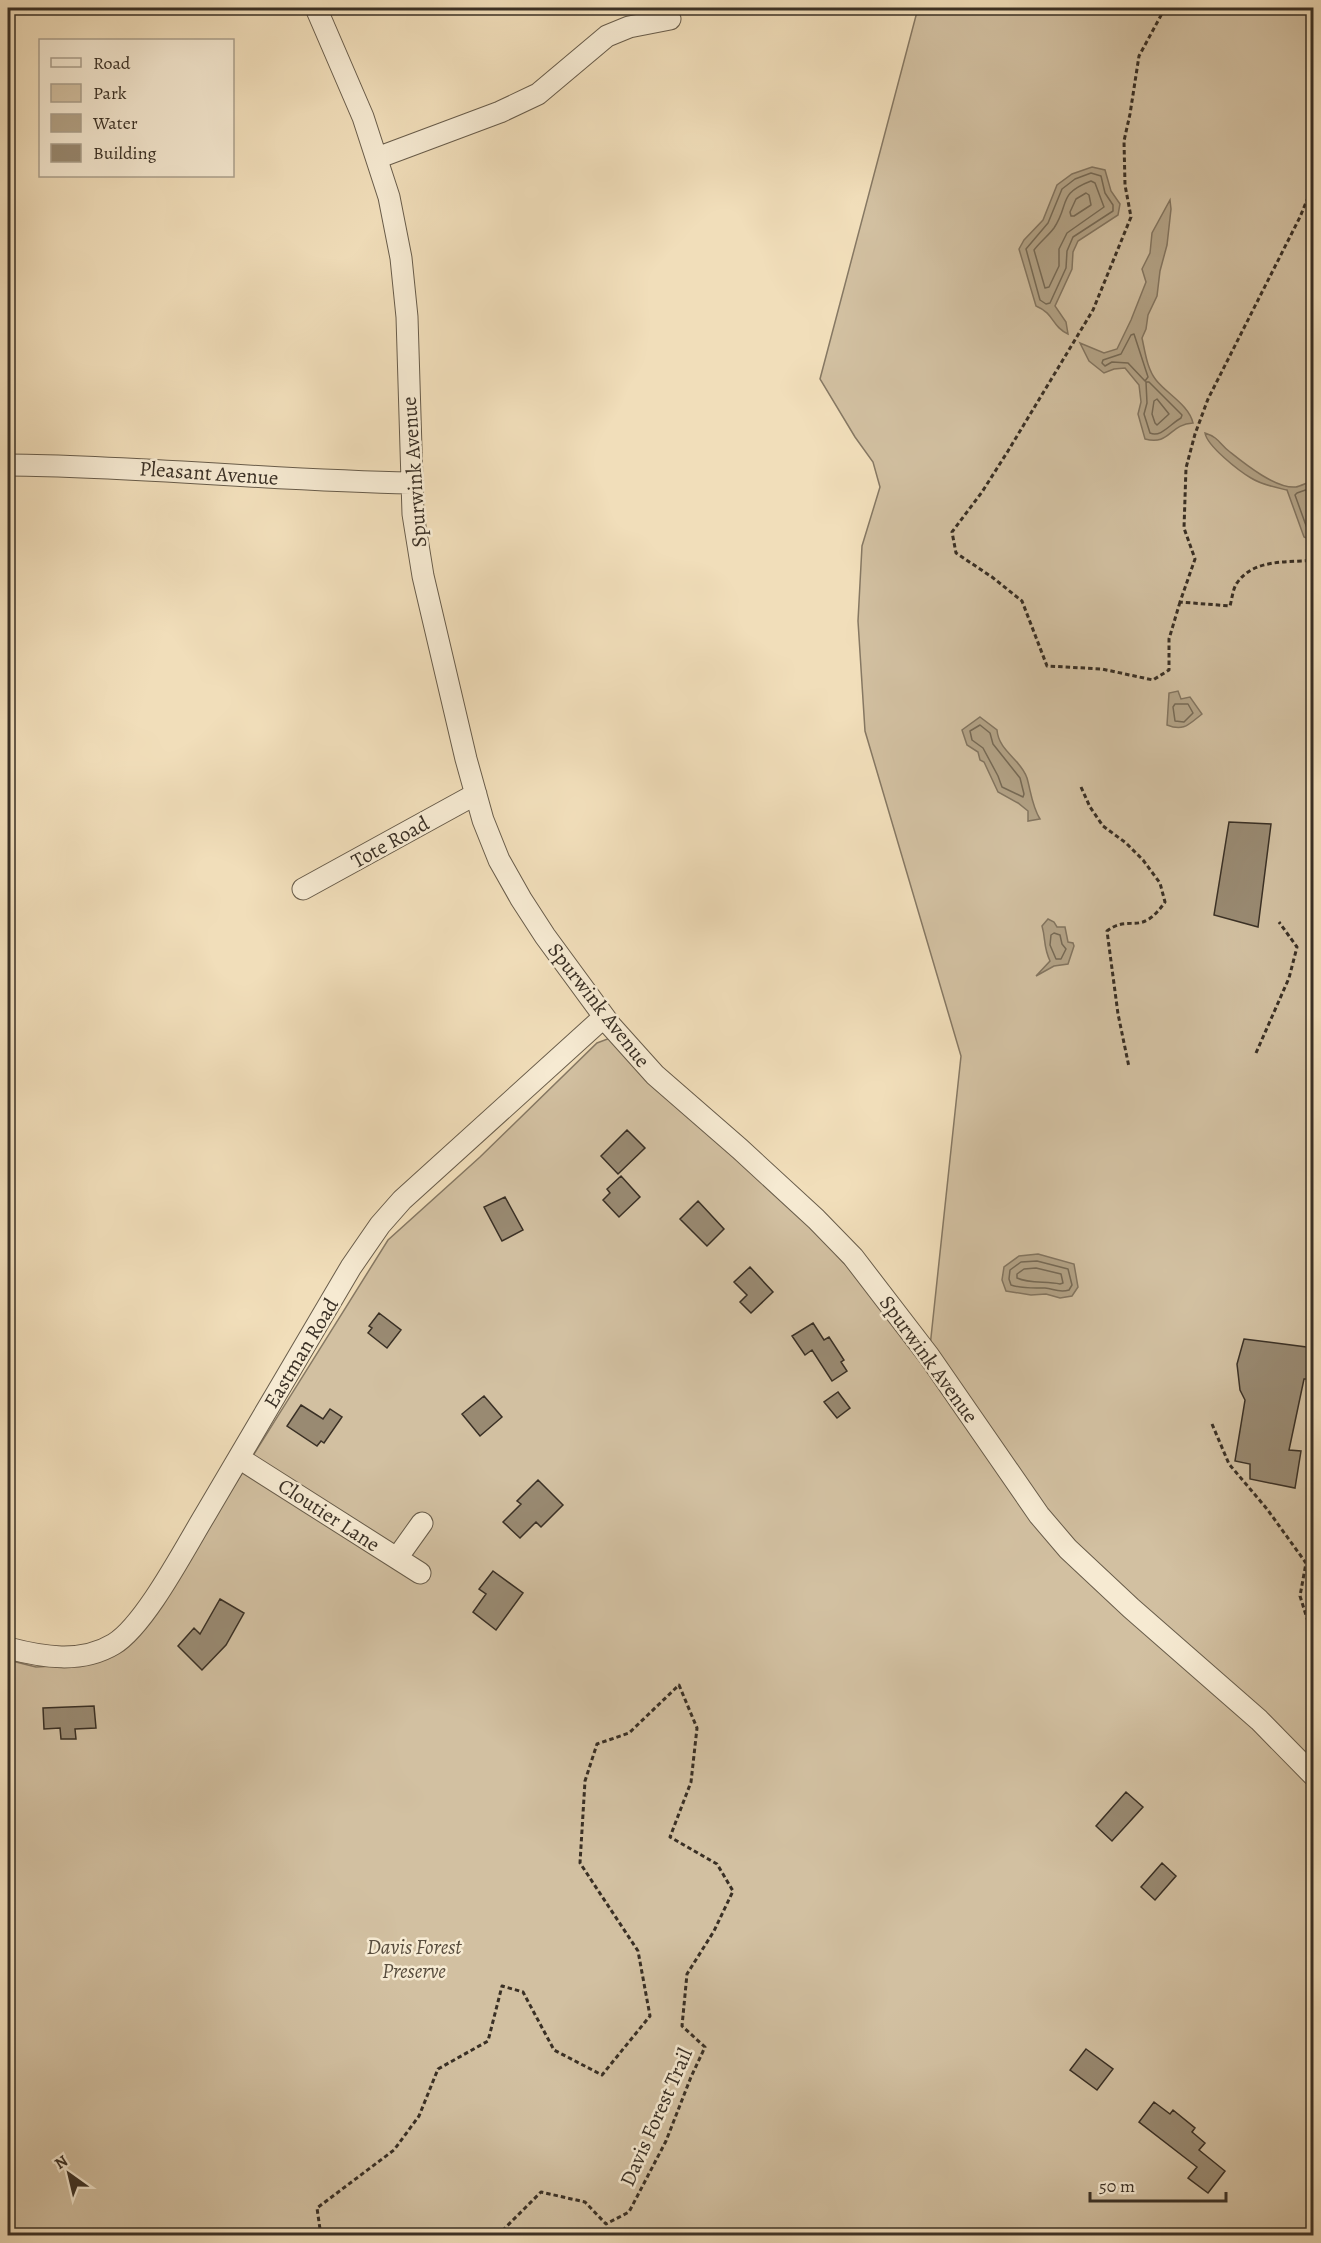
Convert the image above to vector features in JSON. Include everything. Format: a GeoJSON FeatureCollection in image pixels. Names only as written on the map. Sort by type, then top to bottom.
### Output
{"type":"FeatureCollection","features":[{"type":"Feature","properties":{"kind":"street","name":"Spurwink Avenue"},"geometry":{"type":"LineString","coordinates":[[316,8],[363,117],[389,197],[401,258],[407,317],[411,483],[413,514],[423,576],[483,820],[499,860],[521,899],[544,936],[604,1017],[655,1075],[740,1149],[853,1257],[924,1350],[1039,1515],[1068,1549],[1131,1608],[1259,1720],[1314,1776]]}},
{"type":"Feature","properties":{"kind":"street"},"geometry":{"type":"LineString","coordinates":[[377,158],[500,112],[538,94],[607,36],[629,27],[670,19]]}},
{"type":"Feature","properties":{"kind":"street","name":"Pleasant Avenue"},"geometry":{"type":"LineString","coordinates":[[8,465],[135,468],[329,482],[411,483]]}},
{"type":"Feature","properties":{"kind":"street","name":"Tote Road"},"geometry":{"type":"LineString","coordinates":[[303,889],[476,794]]}},
{"type":"Feature","properties":{"kind":"street","name":"Eastman Road"},"geometry":{"type":"LineString","coordinates":[[8,1648],[63,1658],[96,1652],[112,1646],[126,1636],[172,1569],[351,1268],[380,1225],[402,1200],[604,1017]]}},
{"type":"Feature","properties":{"kind":"street","name":"Cloutier Lane"},"geometry":{"type":"LineString","coordinates":[[239,1458],[420,1573]]}},
{"type":"Feature","properties":{"kind":"street"},"geometry":{"type":"LineString","coordinates":[[397,1558],[422,1523]]}},
{"type":"Feature","properties":{"kind":"path"},"geometry":{"type":"LineString","coordinates":[[1165,8],[1139,56],[1124,141],[1125,185],[1131,217],[1093,310],[982,492],[952,532],[956,553],[1022,602],[1047,666],[1102,669],[1153,680],[1169,670],[1169,639],[1195,559],[1184,528],[1186,468],[1194,434],[1208,399],[1300,217],[1314,183]]}},
{"type":"Feature","properties":{"kind":"path"},"geometry":{"type":"LineString","coordinates":[[1180,602],[1230,606],[1236,583],[1250,571],[1277,561],[1314,560]]}},
{"type":"Feature","properties":{"kind":"path"},"geometry":{"type":"LineString","coordinates":[[1081,787],[1090,807],[1103,826],[1126,843],[1143,860],[1160,883],[1165,902],[1155,917],[1142,924],[1115,925],[1107,931],[1118,1014],[1129,1067]]}},
{"type":"Feature","properties":{"kind":"path"},"geometry":{"type":"LineString","coordinates":[[1256,1053],[1289,978],[1297,947],[1279,922]]}},
{"type":"Feature","properties":{"kind":"path"},"geometry":{"type":"LineString","coordinates":[[1212,1424],[1229,1464],[1267,1509],[1306,1563],[1300,1596],[1314,1641]]}},
{"type":"Feature","properties":{"kind":"path","name":"Davis Forest Trail"},"geometry":{"type":"LineString","coordinates":[[321,2235],[316,2208],[394,2150],[419,2116],[438,2069],[488,2041],[502,1986],[523,1992],[554,2050],[602,2075],[650,2016],[638,1951],[580,1863],[585,1780],[597,1744],[629,1733],[679,1685],[697,1728],[691,1782],[670,1837],[717,1864],[733,1891],[714,1931],[687,1974],[682,2026],[705,2047],[666,2141],[629,2212],[606,2224],[585,2202],[541,2192],[497,2235]]}},
{"type":"Feature","properties":{"kind":"green space","name":"Davis Forest Preserve"},"geometry":{"type":"Polygon","coordinates":[[[918,8],[1313,8],[1313,2235],[8,2236],[8,1660],[36,1667],[71,1665],[149,1622],[388,1240],[480,1157],[597,1043],[610,1038],[813,1229],[929,1356],[961,1056],[865,731],[858,621],[862,546],[880,487],[873,462],[820,379],[918,8]]]}},
{"type":"Feature","properties":{"kind":"water"},"geometry":{"type":"Polygon","coordinates":[[[1092,167],[1105,170],[1111,191],[1120,204],[1118,215],[1078,241],[1073,252],[1072,269],[1055,306],[1066,322],[1068,334],[1058,327],[1047,313],[1036,306],[1019,249],[1024,240],[1043,220],[1057,185],[1072,174],[1092,167]]]}},
{"type":"Feature","properties":{"kind":"water"},"geometry":{"type":"Polygon","coordinates":[[[1170,200],[1167,245],[1160,271],[1157,296],[1148,315],[1142,338],[1153,376],[1187,411],[1193,423],[1179,427],[1160,440],[1153,440],[1145,439],[1138,414],[1141,402],[1139,385],[1125,368],[1104,373],[1089,361],[1080,343],[1104,353],[1117,349],[1146,282],[1142,269],[1150,253],[1152,233],[1170,200]]]}},
{"type":"Feature","properties":{"kind":"water"},"geometry":{"type":"Polygon","coordinates":[[[1205,433],[1217,439],[1252,469],[1279,484],[1296,487],[1313,481],[1313,541],[1304,537],[1287,490],[1264,484],[1246,475],[1211,445],[1205,433]]]}},
{"type":"Feature","properties":{"kind":"water"},"geometry":{"type":"Polygon","coordinates":[[[1178,691],[1181,699],[1190,697],[1202,714],[1190,724],[1178,728],[1167,725],[1169,693],[1178,691]]]}},
{"type":"Feature","properties":{"kind":"water"},"geometry":{"type":"Polygon","coordinates":[[[980,717],[997,730],[1002,744],[1024,771],[1033,804],[1040,819],[1028,821],[1028,811],[998,792],[978,752],[967,745],[962,730],[980,717]]]}},
{"type":"Feature","properties":{"kind":"water"},"geometry":{"type":"Polygon","coordinates":[[[1048,919],[1057,927],[1065,927],[1068,942],[1073,943],[1074,946],[1068,964],[1054,966],[1036,976],[1050,961],[1042,926],[1048,919]]]}},
{"type":"Feature","properties":{"kind":"water"},"geometry":{"type":"Polygon","coordinates":[[[1038,1254],[1074,1264],[1078,1287],[1072,1296],[1060,1298],[1046,1294],[1031,1295],[1006,1291],[1002,1280],[1004,1267],[1019,1256],[1038,1254]]]}},
{"type":"Feature","properties":{"kind":"building"},"geometry":{"type":"Polygon","coordinates":[[[1229,822],[1271,824],[1258,927],[1214,915],[1229,822]]]}},
{"type":"Feature","properties":{"kind":"building"},"geometry":{"type":"Polygon","coordinates":[[[627,1130],[645,1148],[618,1174],[601,1156],[627,1130]]]}},
{"type":"Feature","properties":{"kind":"building"},"geometry":{"type":"Polygon","coordinates":[[[621,1176],[640,1197],[619,1217],[603,1200],[610,1193],[607,1189],[621,1176]]]}},
{"type":"Feature","properties":{"kind":"building"},"geometry":{"type":"Polygon","coordinates":[[[505,1197],[523,1230],[502,1241],[484,1207],[505,1197]]]}},
{"type":"Feature","properties":{"kind":"building"},"geometry":{"type":"Polygon","coordinates":[[[698,1201],[724,1229],[707,1246],[680,1219],[698,1201]]]}},
{"type":"Feature","properties":{"kind":"building"},"geometry":{"type":"Polygon","coordinates":[[[750,1267],[773,1292],[751,1313],[740,1302],[747,1295],[734,1282],[750,1267]]]}},
{"type":"Feature","properties":{"kind":"building"},"geometry":{"type":"Polygon","coordinates":[[[379,1313],[401,1330],[387,1348],[368,1333],[372,1328],[369,1326],[379,1313]]]}},
{"type":"Feature","properties":{"kind":"building"},"geometry":{"type":"Polygon","coordinates":[[[813,1323],[824,1340],[829,1337],[844,1360],[841,1362],[847,1371],[832,1381],[812,1350],[805,1355],[792,1336],[813,1323]]]}},
{"type":"Feature","properties":{"kind":"building"},"geometry":{"type":"Polygon","coordinates":[[[1244,1339],[1314,1348],[1314,1379],[1304,1379],[1289,1450],[1301,1451],[1295,1488],[1250,1479],[1250,1464],[1235,1461],[1245,1400],[1240,1390],[1237,1364],[1244,1339]]]}},
{"type":"Feature","properties":{"kind":"building"},"geometry":{"type":"Polygon","coordinates":[[[838,1392],[850,1408],[837,1418],[824,1402],[838,1392]]]}},
{"type":"Feature","properties":{"kind":"building"},"geometry":{"type":"Polygon","coordinates":[[[484,1396],[502,1417],[480,1436],[462,1414],[484,1396]]]}},
{"type":"Feature","properties":{"kind":"building"},"geometry":{"type":"Polygon","coordinates":[[[301,1405],[323,1419],[330,1409],[342,1417],[324,1443],[321,1441],[317,1446],[287,1426],[301,1405]]]}},
{"type":"Feature","properties":{"kind":"building"},"geometry":{"type":"Polygon","coordinates":[[[538,1480],[563,1505],[541,1527],[536,1522],[520,1538],[503,1522],[521,1504],[517,1501],[538,1480]]]}},
{"type":"Feature","properties":{"kind":"building"},"geometry":{"type":"Polygon","coordinates":[[[493,1571],[523,1593],[496,1630],[473,1612],[486,1594],[479,1589],[493,1571]]]}},
{"type":"Feature","properties":{"kind":"building"},"geometry":{"type":"Polygon","coordinates":[[[220,1599],[244,1613],[226,1645],[202,1670],[178,1646],[194,1628],[200,1634],[220,1599]]]}},
{"type":"Feature","properties":{"kind":"building"},"geometry":{"type":"Polygon","coordinates":[[[94,1706],[96,1728],[75,1729],[76,1739],[61,1739],[60,1728],[44,1729],[43,1708],[94,1706]]]}},
{"type":"Feature","properties":{"kind":"building"},"geometry":{"type":"Polygon","coordinates":[[[1126,1792],[1143,1807],[1112,1841],[1096,1826],[1126,1792]]]}},
{"type":"Feature","properties":{"kind":"building"},"geometry":{"type":"Polygon","coordinates":[[[1162,1863],[1176,1876],[1155,1900],[1141,1887],[1162,1863]]]}},
{"type":"Feature","properties":{"kind":"building"},"geometry":{"type":"Polygon","coordinates":[[[1086,2049],[1113,2069],[1097,2090],[1070,2070],[1086,2049]]]}},
{"type":"Feature","properties":{"kind":"building"},"geometry":{"type":"Polygon","coordinates":[[[1154,2102],[1170,2114],[1173,2110],[1195,2128],[1192,2132],[1205,2143],[1199,2150],[1225,2171],[1208,2193],[1188,2178],[1197,2167],[1139,2122],[1154,2102]]]}}]}
